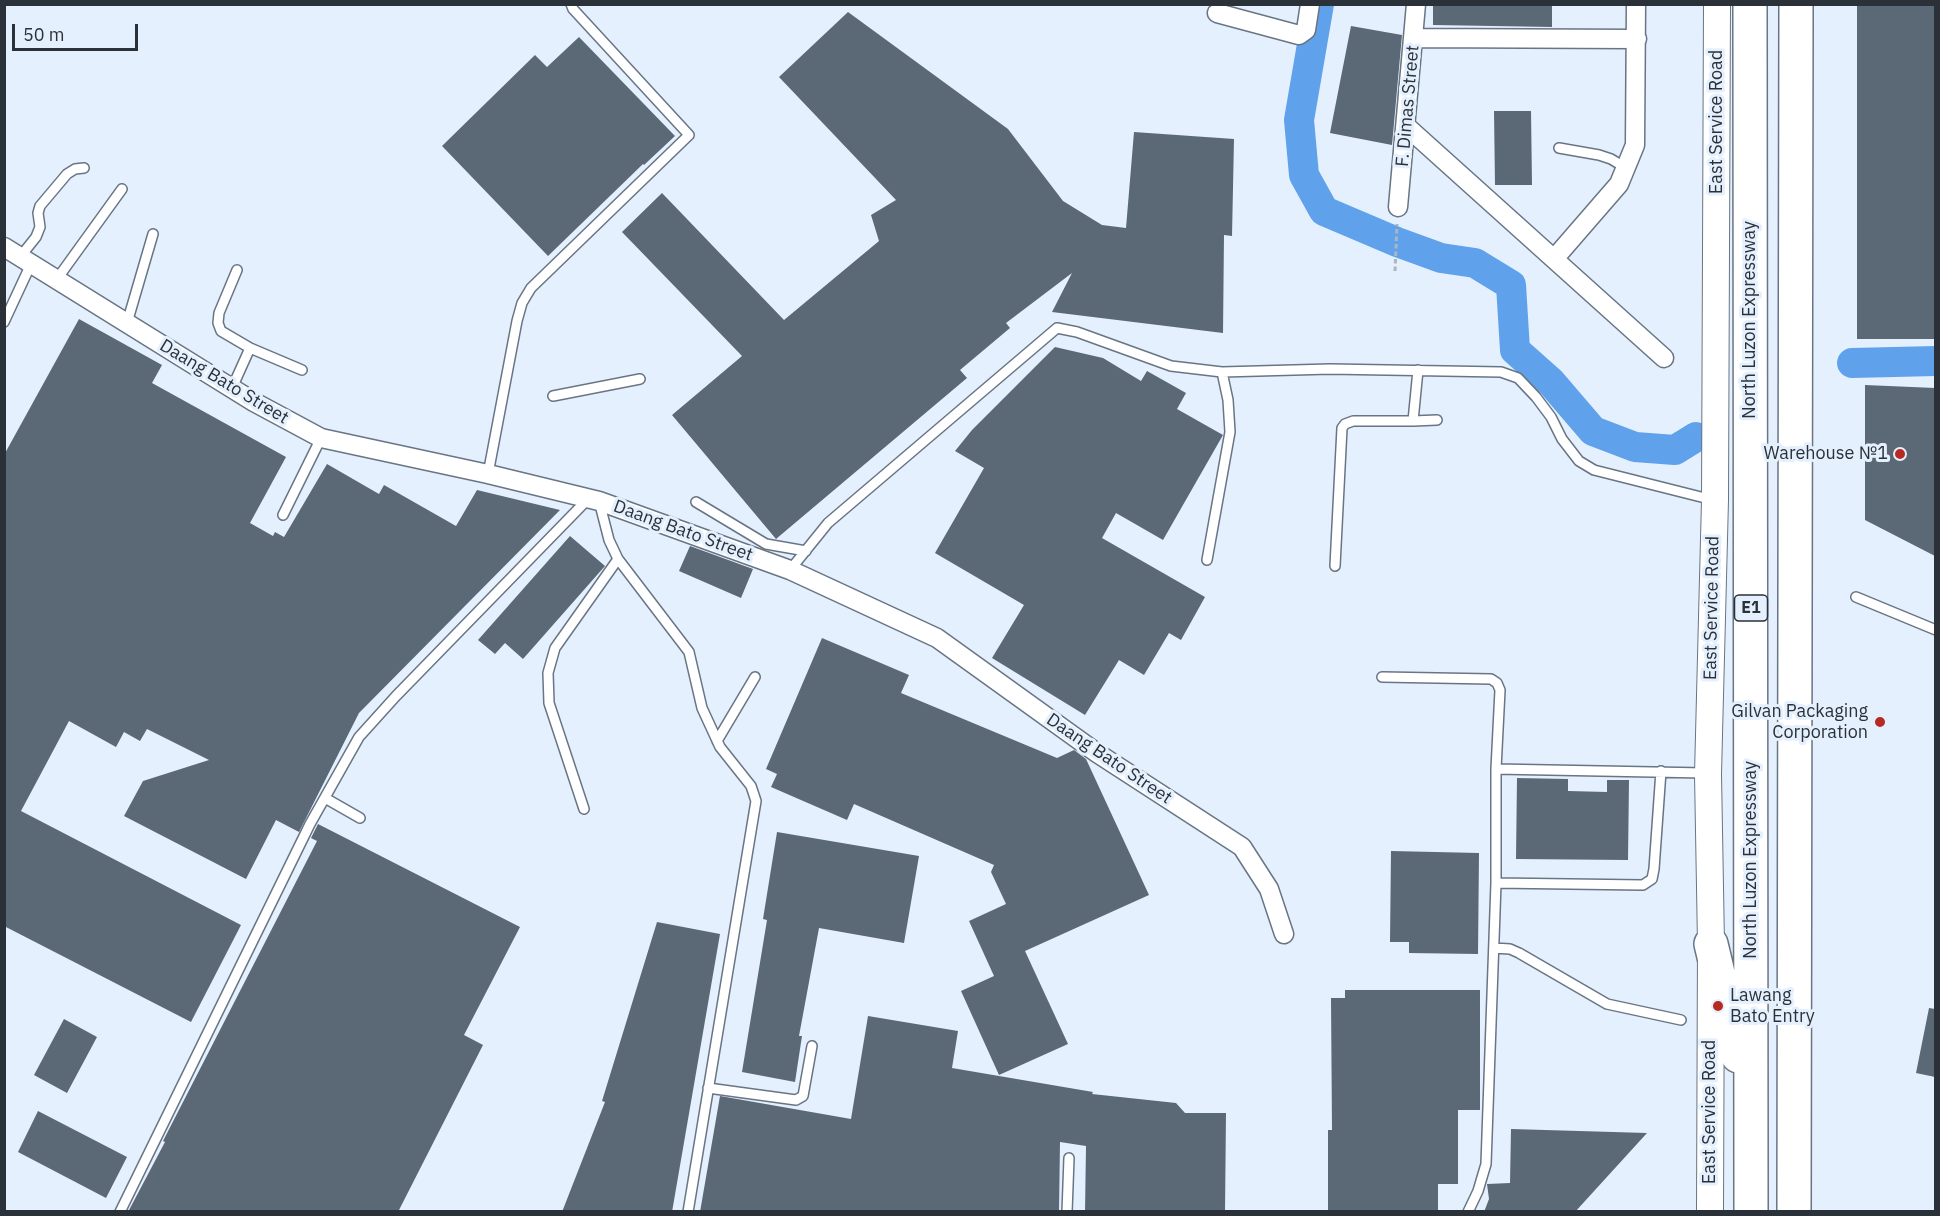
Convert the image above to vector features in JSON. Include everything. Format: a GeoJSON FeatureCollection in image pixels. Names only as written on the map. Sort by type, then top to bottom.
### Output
{"type":"FeatureCollection","features":[{"type":"Feature","properties":{"kind":"highway","name":"North Luzon Expressway"},"geometry":{"type":"LineString","coordinates":[[1750,4],[1750,1212]]}},
{"type":"Feature","properties":{"kind":"highway"},"geometry":{"type":"LineString","coordinates":[[1794,1212],[1796,4]]}},
{"type":"Feature","properties":{"kind":"highway"},"geometry":{"type":"LineString","coordinates":[[1711,944],[1751,1112]]}},
{"type":"Feature","properties":{"kind":"street"},"geometry":{"type":"LineString","coordinates":[[1217,13],[1299,35],[1306,29],[1310,4]]}},
{"type":"Feature","properties":{"kind":"street","name":"F. Dimas Street"},"geometry":{"type":"LineString","coordinates":[[1398,207],[1416,4]]}},
{"type":"Feature","properties":{"kind":"street"},"geometry":{"type":"LineString","coordinates":[[1554,259],[1619,184],[1635,145],[1636,4]]}},
{"type":"Feature","properties":{"kind":"street","name":"East Service Road"},"geometry":{"type":"LineString","coordinates":[[1710,1212],[1711,944],[1708,774],[1715,500],[1717,4]]}},
{"type":"Feature","properties":{"kind":"street"},"geometry":{"type":"LineString","coordinates":[[1414,38],[1636,39]]}},
{"type":"Feature","properties":{"kind":"street"},"geometry":{"type":"LineString","coordinates":[[1406,126],[1664,357]]}},
{"type":"Feature","properties":{"kind":"street","name":"Daang Bato Street"},"geometry":{"type":"LineString","coordinates":[[4,247],[232,388],[321,438],[594,499],[790,570],[937,638],[1097,753],[1242,847],[1269,889],[1284,934]]}},
{"type":"Feature","properties":{"kind":"lane"},"geometry":{"type":"LineString","coordinates":[[488,474],[522,303],[531,288],[689,135],[579,16],[571,4]]}},
{"type":"Feature","properties":{"kind":"lane"},"geometry":{"type":"LineString","coordinates":[[1559,148],[1599,155],[1626,168]]}},
{"type":"Feature","properties":{"kind":"lane"},"geometry":{"type":"LineString","coordinates":[[4,322],[40,228],[38,213],[40,206],[67,174],[84,168]]}},
{"type":"Feature","properties":{"kind":"lane"},"geometry":{"type":"LineString","coordinates":[[57,279],[122,189]]}},
{"type":"Feature","properties":{"kind":"lane"},"geometry":{"type":"LineString","coordinates":[[127,323],[153,234]]}},
{"type":"Feature","properties":{"kind":"lane"},"geometry":{"type":"LineString","coordinates":[[237,270],[219,313],[218,323],[221,331],[250,348],[302,370]]}},
{"type":"Feature","properties":{"kind":"lane"},"geometry":{"type":"LineString","coordinates":[[790,570],[828,523],[1053,330],[1062,328],[1171,366],[1222,372],[1330,369],[1501,372],[1518,378],[1551,417],[1562,439],[1579,461],[1594,470],[1715,500]]}},
{"type":"Feature","properties":{"kind":"lane"},"geometry":{"type":"LineString","coordinates":[[232,388],[250,348]]}},
{"type":"Feature","properties":{"kind":"lane"},"geometry":{"type":"LineString","coordinates":[[1413,421],[1418,370]]}},
{"type":"Feature","properties":{"kind":"lane"},"geometry":{"type":"LineString","coordinates":[[1208,560],[1230,432],[1228,400],[1222,372]]}},
{"type":"Feature","properties":{"kind":"lane"},"geometry":{"type":"LineString","coordinates":[[553,396],[640,379]]}},
{"type":"Feature","properties":{"kind":"lane"},"geometry":{"type":"LineString","coordinates":[[1335,567],[1342,428],[1353,421],[1437,420]]}},
{"type":"Feature","properties":{"kind":"lane"},"geometry":{"type":"LineString","coordinates":[[283,515],[321,438]]}},
{"type":"Feature","properties":{"kind":"lane"},"geometry":{"type":"LineString","coordinates":[[120,1212],[310,824],[359,737],[396,696],[594,499],[618,559],[689,652],[702,708],[720,747],[751,786],[756,801],[688,1212]]}},
{"type":"Feature","properties":{"kind":"lane"},"geometry":{"type":"LineString","coordinates":[[696,502],[766,544],[806,551]]}},
{"type":"Feature","properties":{"kind":"lane"},"geometry":{"type":"LineString","coordinates":[[584,809],[549,703],[548,673],[555,648],[618,559]]}},
{"type":"Feature","properties":{"kind":"lane"},"geometry":{"type":"LineString","coordinates":[[1856,597],[1935,630]]}},
{"type":"Feature","properties":{"kind":"lane"},"geometry":{"type":"LineString","coordinates":[[717,741],[755,677]]}},
{"type":"Feature","properties":{"kind":"lane"},"geometry":{"type":"LineString","coordinates":[[1382,677],[1491,679],[1497,683],[1500,690],[1486,1164],[1478,1191],[1468,1212]]}},
{"type":"Feature","properties":{"kind":"lane"},"geometry":{"type":"LineString","coordinates":[[1496,769],[1660,771],[1708,774]]}},
{"type":"Feature","properties":{"kind":"lane"},"geometry":{"type":"LineString","coordinates":[[1496,883],[1643,885],[1652,879],[1660,771]]}},
{"type":"Feature","properties":{"kind":"lane"},"geometry":{"type":"LineString","coordinates":[[325,798],[360,818]]}},
{"type":"Feature","properties":{"kind":"lane"},"geometry":{"type":"LineString","coordinates":[[1494,948],[1510,949],[1519,953],[1607,1004],[1681,1020]]}},
{"type":"Feature","properties":{"kind":"lane"},"geometry":{"type":"LineString","coordinates":[[708,1088],[796,1100],[803,1096],[812,1046]]}},
{"type":"Feature","properties":{"kind":"lane"},"geometry":{"type":"LineString","coordinates":[[1067,1212],[1069,1158]]}},
{"type":"Feature","properties":{"kind":"path"},"geometry":{"type":"LineString","coordinates":[[1395,272],[1398,207]]}},
{"type":"Feature","properties":{"kind":"building"},"geometry":{"type":"Polygon","coordinates":[[[1433,4],[1552,4],[1552,27],[1433,25],[1433,4]]]}},
{"type":"Feature","properties":{"kind":"building"},"geometry":{"type":"Polygon","coordinates":[[[1857,4],[1935,4],[1935,339],[1857,339],[1857,4]]]}},
{"type":"Feature","properties":{"kind":"building"},"geometry":{"type":"Polygon","coordinates":[[[848,12],[1008,129],[1063,201],[1102,225],[1126,228],[1134,132],[1234,139],[1232,236],[1224,235],[1223,333],[1052,312],[1072,273],[1006,323],[1010,328],[960,370],[967,378],[776,539],[672,415],[742,356],[622,232],[662,193],[784,320],[879,241],[871,215],[896,200],[779,77],[848,12]]]}},
{"type":"Feature","properties":{"kind":"building"},"geometry":{"type":"Polygon","coordinates":[[[1351,26],[1402,35],[1392,145],[1330,133],[1351,26]]]}},
{"type":"Feature","properties":{"kind":"building"},"geometry":{"type":"Polygon","coordinates":[[[579,37],[675,136],[548,256],[442,146],[535,55],[547,67],[579,37]]]}},
{"type":"Feature","properties":{"kind":"building"},"geometry":{"type":"Polygon","coordinates":[[[1494,111],[1531,111],[1532,185],[1495,185],[1494,111]]]}},
{"type":"Feature","properties":{"kind":"building"},"geometry":{"type":"Polygon","coordinates":[[[79,319],[162,365],[152,383],[286,457],[250,523],[273,536],[275,532],[284,537],[327,464],[379,494],[384,485],[456,526],[477,490],[560,510],[359,713],[299,832],[276,820],[246,879],[124,816],[143,781],[209,760],[147,729],[140,741],[124,732],[116,747],[69,721],[21,811],[241,925],[191,1022],[4,926],[4,455],[79,319]]]}},
{"type":"Feature","properties":{"kind":"building"},"geometry":{"type":"Polygon","coordinates":[[[1055,347],[1103,358],[1141,381],[1147,371],[1186,393],[1177,409],[1223,435],[1163,540],[1116,513],[1102,538],[1205,597],[1181,640],[1169,633],[1144,675],[1119,660],[1085,715],[992,658],[1024,605],[935,553],[984,468],[955,451],[972,430],[1055,347]]]}},
{"type":"Feature","properties":{"kind":"building","name":"Warehouse №1"},"geometry":{"type":"Polygon","coordinates":[[[1865,385],[1935,388],[1935,556],[1865,520],[1865,385]]]}},
{"type":"Feature","properties":{"kind":"building"},"geometry":{"type":"Polygon","coordinates":[[[570,536],[605,566],[523,659],[505,643],[495,654],[478,640],[570,536]]]}},
{"type":"Feature","properties":{"kind":"building"},"geometry":{"type":"Polygon","coordinates":[[[690,546],[753,569],[741,598],[679,571],[690,546]]]}},
{"type":"Feature","properties":{"kind":"building"},"geometry":{"type":"Polygon","coordinates":[[[822,638],[909,675],[901,693],[1057,758],[1074,750],[1086,759],[1149,895],[1025,951],[1068,1044],[999,1075],[961,991],[994,976],[969,921],[1006,904],[991,872],[994,865],[854,804],[847,820],[771,787],[777,774],[766,769],[822,638]]]}},
{"type":"Feature","properties":{"kind":"building"},"geometry":{"type":"Polygon","coordinates":[[[1517,778],[1568,779],[1568,791],[1607,792],[1607,780],[1629,780],[1628,860],[1516,859],[1517,778]]]}},
{"type":"Feature","properties":{"kind":"building"},"geometry":{"type":"Polygon","coordinates":[[[318,824],[520,927],[464,1035],[483,1045],[398,1212],[128,1212],[317,841],[311,838],[318,824]]]}},
{"type":"Feature","properties":{"kind":"building"},"geometry":{"type":"Polygon","coordinates":[[[777,832],[919,856],[904,943],[819,928],[799,1036],[802,1036],[795,1082],[742,1072],[767,920],[763,919],[777,832]]]}},
{"type":"Feature","properties":{"kind":"building"},"geometry":{"type":"Polygon","coordinates":[[[1391,851],[1479,853],[1478,954],[1409,953],[1409,942],[1390,942],[1391,851]]]}},
{"type":"Feature","properties":{"kind":"building"},"geometry":{"type":"Polygon","coordinates":[[[657,922],[720,934],[672,1212],[562,1212],[605,1102],[602,1101],[657,922]]]}},
{"type":"Feature","properties":{"kind":"building"},"geometry":{"type":"Polygon","coordinates":[[[1345,990],[1480,990],[1480,1110],[1458,1110],[1458,1184],[1438,1184],[1438,1212],[1328,1212],[1328,1130],[1332,1130],[1331,998],[1345,998],[1345,990]]]}},
{"type":"Feature","properties":{"kind":"building"},"geometry":{"type":"Polygon","coordinates":[[[1929,1008],[1935,1009],[1935,1077],[1916,1073],[1929,1008]]]}},
{"type":"Feature","properties":{"kind":"building"},"geometry":{"type":"Polygon","coordinates":[[[868,1016],[958,1031],[952,1068],[1093,1092],[1092,1094],[1176,1103],[1185,1113],[1226,1113],[1225,1212],[1085,1212],[1086,1146],[1060,1142],[1059,1212],[700,1212],[720,1096],[851,1119],[868,1016]]]}},
{"type":"Feature","properties":{"kind":"building"},"geometry":{"type":"Polygon","coordinates":[[[64,1019],[97,1037],[67,1093],[34,1075],[64,1019]]]}},
{"type":"Feature","properties":{"kind":"building"},"geometry":{"type":"Polygon","coordinates":[[[38,1111],[127,1157],[106,1198],[18,1152],[38,1111]]]}},
{"type":"Feature","properties":{"kind":"building"},"geometry":{"type":"Polygon","coordinates":[[[1511,1129],[1647,1133],[1575,1212],[1484,1212],[1489,1199],[1487,1184],[1510,1183],[1511,1129]]]}},
{"type":"Feature","properties":{"kind":"waterway"},"geometry":{"type":"LineString","coordinates":[[1319,4],[1299,120],[1304,175],[1324,211],[1441,258],[1475,263],[1511,285],[1515,350],[1551,382],[1593,431],[1635,447],[1675,450],[1696,437]]}},
{"type":"Feature","properties":{"kind":"waterway"},"geometry":{"type":"LineString","coordinates":[[1852,363],[1936,361]]}},
{"type":"Feature","properties":{"kind":"place","name":"Warehouse №1"},"geometry":{"type":"Point","coordinates":[1900,454]}},
{"type":"Feature","properties":{"kind":"place","name":"Gilvan Packaging Corporation"},"geometry":{"type":"Point","coordinates":[1880,722]}},
{"type":"Feature","properties":{"kind":"place","name":"Lawang Bato Entry"},"geometry":{"type":"Point","coordinates":[1718,1006]}}]}
